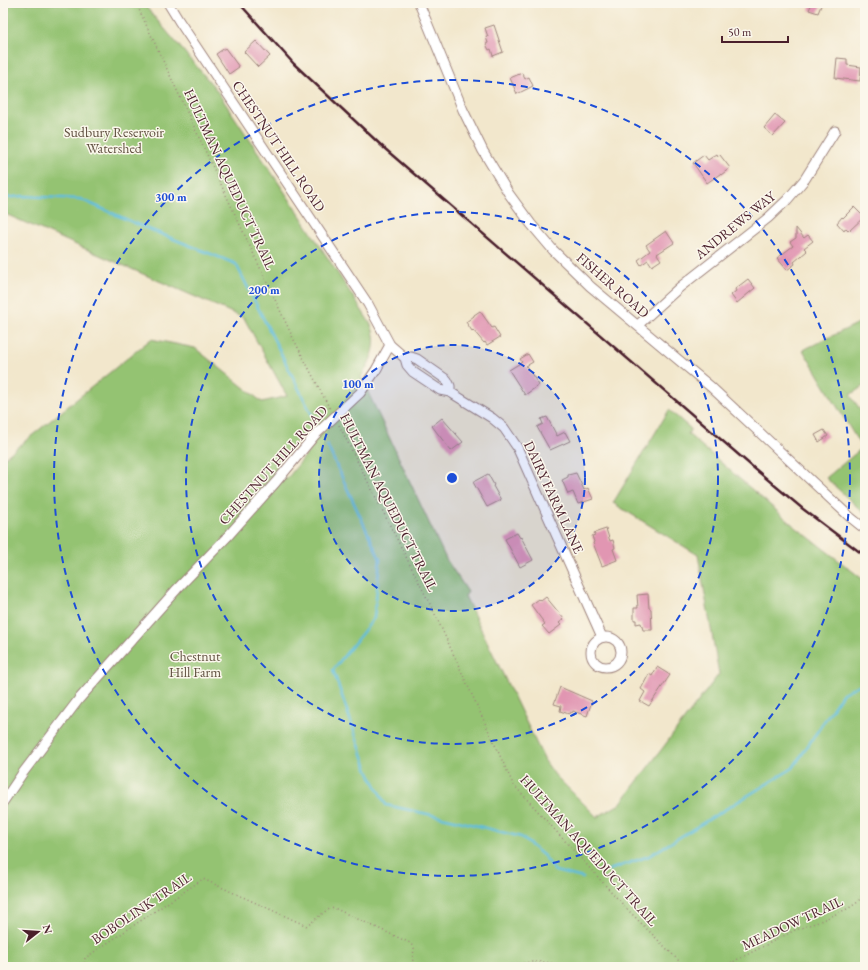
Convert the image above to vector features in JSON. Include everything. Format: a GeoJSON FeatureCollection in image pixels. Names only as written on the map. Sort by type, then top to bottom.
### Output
{"type":"FeatureCollection","features":[{"type":"Feature","properties":{"kind":"street","name":"CHESTNUT HILL ROAD"},"geometry":{"type":"LineString","coordinates":[[3,802],[22,774],[79,699],[177,589],[232,532],[315,435],[360,392],[376,370],[390,345],[368,304],[168,3]]}},
{"type":"Feature","properties":{"kind":"street","name":"FISHER ROAD"},"geometry":{"type":"LineString","coordinates":[[419,3],[483,151],[509,194],[531,224],[553,250],[590,286],[710,387],[865,529]]}},
{"type":"Feature","properties":{"kind":"street","name":"ANDREWS WAY"},"geometry":{"type":"LineString","coordinates":[[638,326],[680,287],[779,209],[805,179],[835,131]]}},
{"type":"Feature","properties":{"kind":"street","name":"DAIRY FARM LANE"},"geometry":{"type":"LineString","coordinates":[[390,345],[405,358],[407,365],[413,372],[440,390],[450,392],[492,418],[504,428],[517,447],[602,637]]}},
{"type":"Feature","properties":{"kind":"street","name":"DAIRY FARM LANE"},"geometry":{"type":"LineString","coordinates":[[405,358],[417,358],[447,380],[450,386],[450,392]]}},
{"type":"Feature","properties":{"kind":"path","name":"HULTMAN AQUEDUCT TRAIL"},"geometry":{"type":"LineString","coordinates":[[136,3],[293,338],[434,612],[512,784],[627,909],[685,967]]}},
{"type":"Feature","properties":{"kind":"path","name":"BOBOLINK TRAIL"},"geometry":{"type":"LineString","coordinates":[[84,967],[85,958],[203,879],[307,926],[327,910],[334,908],[344,912],[410,943],[414,948],[412,967]]}},
{"type":"Feature","properties":{"kind":"path","name":"MEADOW TRAIL"},"geometry":{"type":"LineString","coordinates":[[723,967],[795,930],[818,922],[849,908],[858,902],[865,891]]}},
{"type":"Feature","properties":{"kind":"path"},"geometry":{"type":"LineString","coordinates":[[512,967],[527,962],[543,961],[577,967]]}},
{"type":"Feature","properties":{"kind":"path"},"geometry":{"type":"LineString","coordinates":[[731,962],[736,967]]}},
{"type":"Feature","properties":{"kind":"green space"},"geometry":{"type":"Polygon","coordinates":[[[3,3],[151,3],[146,7],[215,88],[370,323],[374,337],[373,351],[361,377],[446,559],[468,592],[465,596],[545,761],[555,775],[597,817],[620,804],[719,674],[698,555],[613,503],[669,410],[691,429],[688,434],[793,525],[865,581],[865,967],[3,967],[3,459],[151,339],[195,348],[262,402],[287,396],[244,318],[3,213],[3,3]],[[306,431],[277,464],[286,480],[313,446],[306,431]]]}},
{"type":"Feature","properties":{"kind":"green space"},"geometry":{"type":"Polygon","coordinates":[[[865,320],[865,385],[850,395],[865,416],[865,514],[826,478],[862,448],[803,350],[865,320]]]}},
{"type":"Feature","properties":{"kind":"building"},"geometry":{"type":"Polygon","coordinates":[[[812,3],[822,3],[818,13],[809,10],[812,3]]]}},
{"type":"Feature","properties":{"kind":"building"},"geometry":{"type":"Polygon","coordinates":[[[494,25],[503,52],[493,56],[491,49],[489,50],[486,44],[488,43],[486,37],[488,37],[485,28],[494,25]]]}},
{"type":"Feature","properties":{"kind":"building"},"geometry":{"type":"Polygon","coordinates":[[[256,41],[270,56],[258,67],[244,52],[256,41]]]}},
{"type":"Feature","properties":{"kind":"building"},"geometry":{"type":"Polygon","coordinates":[[[225,48],[239,67],[229,74],[216,54],[225,48]]]}},
{"type":"Feature","properties":{"kind":"building"},"geometry":{"type":"Polygon","coordinates":[[[837,58],[847,59],[847,65],[861,67],[860,81],[835,78],[837,58]]]}},
{"type":"Feature","properties":{"kind":"building"},"geometry":{"type":"Polygon","coordinates":[[[522,73],[525,79],[529,77],[533,86],[517,94],[510,78],[522,73]]]}},
{"type":"Feature","properties":{"kind":"building"},"geometry":{"type":"Polygon","coordinates":[[[775,115],[785,123],[773,136],[764,128],[775,115]]]}},
{"type":"Feature","properties":{"kind":"building"},"geometry":{"type":"Polygon","coordinates":[[[717,154],[718,156],[720,155],[730,168],[707,183],[693,163],[704,155],[708,160],[717,154]]]}},
{"type":"Feature","properties":{"kind":"building"},"geometry":{"type":"Polygon","coordinates":[[[854,207],[864,217],[849,231],[846,228],[844,231],[837,223],[854,207]]]}},
{"type":"Feature","properties":{"kind":"building"},"geometry":{"type":"Polygon","coordinates":[[[796,228],[804,238],[808,235],[813,241],[804,248],[807,251],[787,270],[777,258],[793,246],[790,242],[796,238],[796,228]]]}},
{"type":"Feature","properties":{"kind":"building"},"geometry":{"type":"Polygon","coordinates":[[[666,231],[674,243],[657,254],[661,260],[652,266],[648,260],[641,265],[638,260],[650,251],[646,245],[666,231]]]}},
{"type":"Feature","properties":{"kind":"building"},"geometry":{"type":"Polygon","coordinates":[[[748,279],[755,288],[737,303],[731,295],[736,291],[735,289],[748,279]]]}},
{"type":"Feature","properties":{"kind":"building"},"geometry":{"type":"Polygon","coordinates":[[[480,311],[492,328],[494,327],[500,337],[487,345],[473,330],[472,331],[466,322],[480,311]]]}},
{"type":"Feature","properties":{"kind":"building"},"geometry":{"type":"Polygon","coordinates":[[[528,354],[533,362],[526,366],[539,385],[525,395],[509,370],[522,362],[520,359],[528,354]]]}},
{"type":"Feature","properties":{"kind":"building"},"geometry":{"type":"Polygon","coordinates":[[[547,417],[557,436],[565,432],[570,441],[550,450],[537,427],[543,424],[541,419],[547,417]]]}},
{"type":"Feature","properties":{"kind":"building"},"geometry":{"type":"Polygon","coordinates":[[[442,418],[463,442],[451,451],[432,426],[442,418]]]}},
{"type":"Feature","properties":{"kind":"building"},"geometry":{"type":"Polygon","coordinates":[[[824,430],[828,436],[819,442],[815,435],[824,430]]]}},
{"type":"Feature","properties":{"kind":"building"},"geometry":{"type":"Polygon","coordinates":[[[576,473],[584,490],[588,488],[593,499],[578,504],[573,492],[568,494],[562,480],[568,477],[568,475],[576,473]]]}},
{"type":"Feature","properties":{"kind":"building"},"geometry":{"type":"Polygon","coordinates":[[[488,474],[501,500],[487,507],[473,482],[488,474]]]}},
{"type":"Feature","properties":{"kind":"building"},"geometry":{"type":"Polygon","coordinates":[[[606,529],[610,541],[613,540],[615,548],[613,549],[617,560],[602,566],[593,543],[592,536],[595,535],[594,533],[606,529]]]}},
{"type":"Feature","properties":{"kind":"building"},"geometry":{"type":"Polygon","coordinates":[[[517,533],[520,538],[521,537],[533,560],[520,567],[505,539],[517,533]]]}},
{"type":"Feature","properties":{"kind":"building"},"geometry":{"type":"Polygon","coordinates":[[[648,594],[649,608],[651,609],[652,630],[643,630],[641,623],[636,624],[636,620],[634,620],[634,608],[638,608],[637,595],[648,594]]]}},
{"type":"Feature","properties":{"kind":"building"},"geometry":{"type":"Polygon","coordinates":[[[546,597],[564,619],[559,623],[561,625],[549,634],[542,626],[545,624],[531,605],[539,599],[541,601],[546,597]]]}},
{"type":"Feature","properties":{"kind":"building"},"geometry":{"type":"Polygon","coordinates":[[[657,667],[670,675],[649,706],[640,701],[645,692],[641,689],[649,674],[652,676],[657,667]]]}},
{"type":"Feature","properties":{"kind":"building"},"geometry":{"type":"Polygon","coordinates":[[[560,687],[592,701],[587,716],[573,711],[569,714],[560,711],[561,706],[554,704],[560,687]]]}},
{"type":"Feature","properties":{"kind":"waterway"},"geometry":{"type":"LineString","coordinates":[[3,198],[24,196],[80,199],[146,228],[236,264],[314,419]]}},
{"type":"Feature","properties":{"kind":"waterway"},"geometry":{"type":"LineString","coordinates":[[327,445],[380,559],[374,618],[333,670],[368,771],[386,805],[451,819],[521,837],[544,856],[555,871],[583,878]]}},
{"type":"Feature","properties":{"kind":"waterway"},"geometry":{"type":"LineString","coordinates":[[609,870],[649,856],[793,768],[843,693],[865,682]]}},
{"type":"Feature","properties":{"kind":"railway"},"geometry":{"type":"LineString","coordinates":[[239,3],[294,64],[384,148],[755,469],[803,509],[865,556]]}},
{"type":"Feature","properties":{"kind":"park label","name":"Sudbury Reservoir Watershed"},"geometry":{"type":"Point","coordinates":[114,140]}},
{"type":"Feature","properties":{"kind":"park label","name":"Chestnut Hill Farm"},"geometry":{"type":"Point","coordinates":[195,664]}}]}
